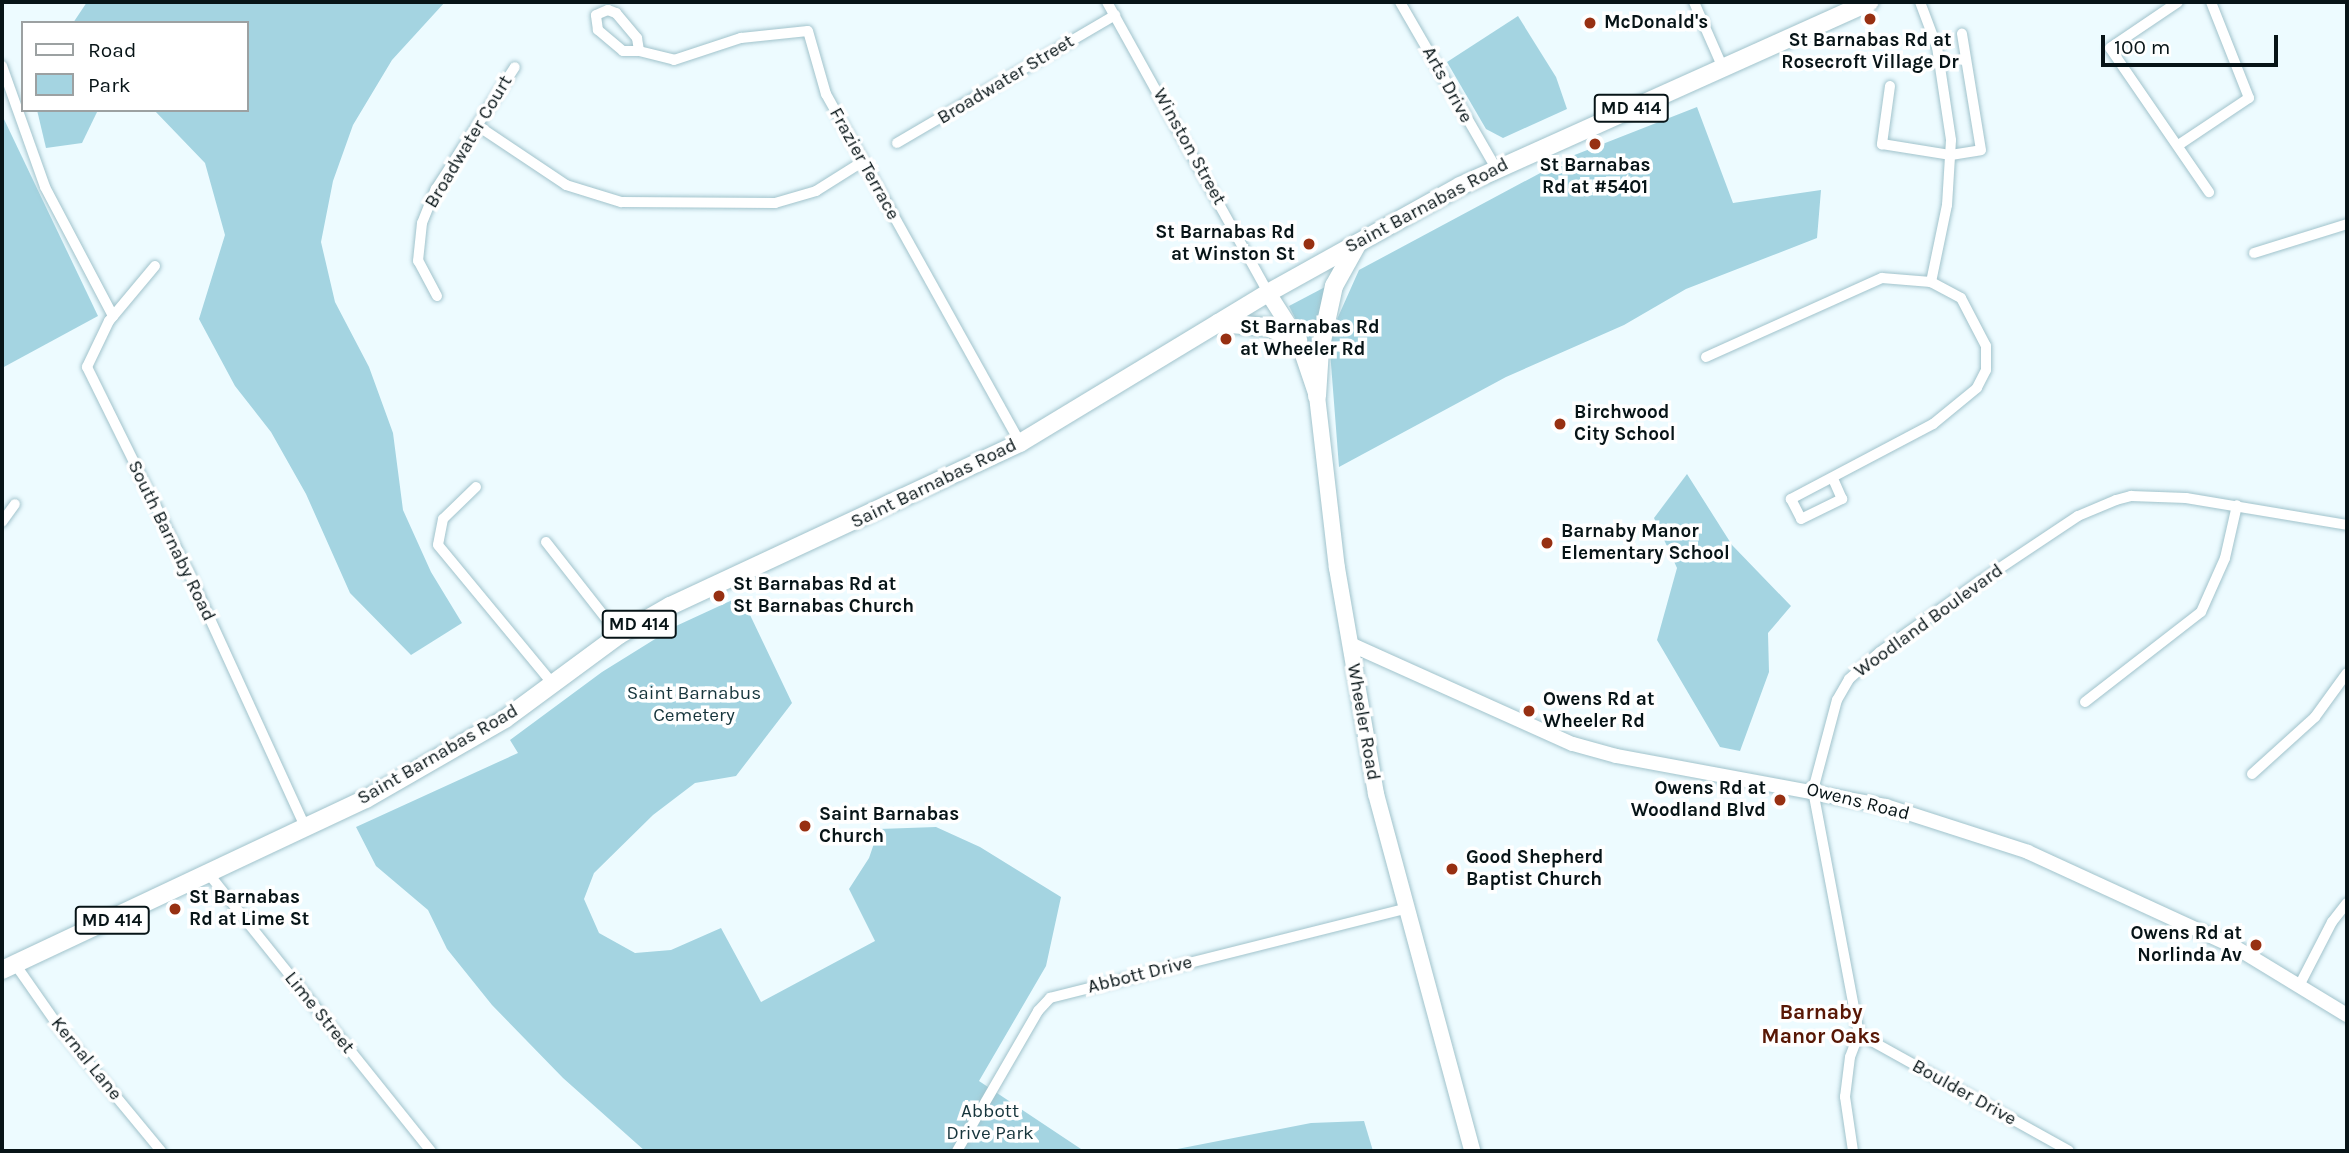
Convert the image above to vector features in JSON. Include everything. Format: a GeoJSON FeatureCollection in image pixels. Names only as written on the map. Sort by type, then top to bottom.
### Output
{"type":"FeatureCollection","features":[{"type":"Feature","properties":{"kind":"main road","name":"Saint Barnabas Road"},"geometry":{"type":"LineString","coordinates":[[8,967],[305,827],[441,758],[553,684],[618,635],[740,572],[824,537],[1020,443],[1268,293],[1496,168],[1870,2]]}},
{"type":"Feature","properties":{"kind":"main road"},"geometry":{"type":"LineString","coordinates":[[1317,396],[1320,349],[1334,286],[1358,242]]}},
{"type":"Feature","properties":{"kind":"main road","name":"Wheeler Road"},"geometry":{"type":"LineString","coordinates":[[1268,293],[1298,340],[1317,396],[1350,645],[1376,794],[1472,1151]]}},
{"type":"Feature","properties":{"kind":"main road"},"geometry":{"type":"LineString","coordinates":[[1218,323],[1254,324],[1298,340]]}},
{"type":"Feature","properties":{"kind":"street","name":"Winston Street"},"geometry":{"type":"LineString","coordinates":[[1107,2],[1268,293]]}},
{"type":"Feature","properties":{"kind":"street","name":"Arts Drive"},"geometry":{"type":"LineString","coordinates":[[1400,2],[1496,168]]}},
{"type":"Feature","properties":{"kind":"street"},"geometry":{"type":"LineString","coordinates":[[1694,2],[1723,68]]}},
{"type":"Feature","properties":{"kind":"street"},"geometry":{"type":"LineString","coordinates":[[1920,2],[1937,47],[1951,155],[1945,223],[1931,282]]}},
{"type":"Feature","properties":{"kind":"street"},"geometry":{"type":"LineString","coordinates":[[2178,2],[2110,48],[2180,144],[2209,192]]}},
{"type":"Feature","properties":{"kind":"street"},"geometry":{"type":"LineString","coordinates":[[2180,144],[2249,98],[2211,2]]}},
{"type":"Feature","properties":{"kind":"street"},"geometry":{"type":"LineString","coordinates":[[608,10],[617,13],[637,38],[639,51],[630,54],[610,42],[598,30],[596,15],[608,10]]}},
{"type":"Feature","properties":{"kind":"street","name":"Broadwater Street"},"geometry":{"type":"LineString","coordinates":[[897,143],[1115,15]]}},
{"type":"Feature","properties":{"kind":"street","name":"Frazier Terrace"},"geometry":{"type":"LineString","coordinates":[[639,51],[674,60],[741,38],[808,31],[825,94],[1020,443]]}},
{"type":"Feature","properties":{"kind":"street"},"geometry":{"type":"LineString","coordinates":[[1890,86],[1882,144],[1951,155],[1981,150],[1962,34]]}},
{"type":"Feature","properties":{"kind":"street"},"geometry":{"type":"LineString","coordinates":[[2,66],[45,187],[113,316]]}},
{"type":"Feature","properties":{"kind":"street","name":"Broadwater Court"},"geometry":{"type":"LineString","coordinates":[[437,296],[418,261],[422,223],[436,189],[515,67]]}},
{"type":"Feature","properties":{"kind":"street"},"geometry":{"type":"LineString","coordinates":[[478,126],[566,185],[621,202],[775,203],[816,191],[862,162]]}},
{"type":"Feature","properties":{"kind":"street"},"geometry":{"type":"LineString","coordinates":[[2254,253],[2347,224]]}},
{"type":"Feature","properties":{"kind":"street","name":"South Barnaby Road"},"geometry":{"type":"LineString","coordinates":[[155,266],[113,316],[91,352],[89,374],[188,571],[305,827]]}},
{"type":"Feature","properties":{"kind":"street"},"geometry":{"type":"LineString","coordinates":[[1706,357],[1882,278],[1931,282],[1953,292],[1973,314],[1986,346],[1982,380],[1964,401],[1933,424],[1791,499],[1801,519],[1842,499],[1833,479]]}},
{"type":"Feature","properties":{"kind":"street"},"geometry":{"type":"LineString","coordinates":[[476,487],[443,519],[438,545],[553,684]]}},
{"type":"Feature","properties":{"kind":"street","name":"Woodland Boulevard"},"geometry":{"type":"LineString","coordinates":[[1853,1151],[1845,1097],[1850,1057],[1859,1034],[1813,790],[1837,700],[1849,679],[1880,652],[2078,516],[2123,498],[2153,495],[2238,505],[2347,525]]}},
{"type":"Feature","properties":{"kind":"street"},"geometry":{"type":"LineString","coordinates":[[2,522],[15,504]]}},
{"type":"Feature","properties":{"kind":"street"},"geometry":{"type":"LineString","coordinates":[[2085,702],[2201,612],[2221,570],[2238,505]]}},
{"type":"Feature","properties":{"kind":"street"},"geometry":{"type":"LineString","coordinates":[[546,542],[618,635]]}},
{"type":"Feature","properties":{"kind":"street","name":"Owens Road"},"geometry":{"type":"LineString","coordinates":[[1350,645],[1573,744],[1616,756],[1813,790],[1886,806],[2028,852],[2197,928],[2300,984],[2347,1016]]}},
{"type":"Feature","properties":{"kind":"street"},"geometry":{"type":"LineString","coordinates":[[2252,774],[2308,725],[2347,673]]}},
{"type":"Feature","properties":{"kind":"street","name":"Lime Street"},"geometry":{"type":"LineString","coordinates":[[208,873],[431,1151]]}},
{"type":"Feature","properties":{"kind":"street"},"geometry":{"type":"LineString","coordinates":[[2300,984],[2332,922],[2347,903]]}},
{"type":"Feature","properties":{"kind":"street","name":"Abbott Drive"},"geometry":{"type":"LineString","coordinates":[[957,1151],[1038,1011],[1050,998],[1405,909]]}},
{"type":"Feature","properties":{"kind":"street","name":"Kernal Lane"},"geometry":{"type":"LineString","coordinates":[[8,967],[161,1151]]}},
{"type":"Feature","properties":{"kind":"street","name":"Boulder Drive"},"geometry":{"type":"LineString","coordinates":[[1859,1034],[2069,1151]]}},
{"type":"Feature","properties":{"kind":"green space"},"geometry":{"type":"Polygon","coordinates":[[[87,2],[445,2],[392,60],[353,125],[333,181],[321,242],[335,302],[369,367],[393,433],[403,510],[431,572],[462,623],[411,655],[350,593],[306,494],[271,432],[235,386],[199,319],[225,235],[205,163],[156,112],[248,112],[248,21],[74,21],[87,2]]]}},
{"type":"Feature","properties":{"kind":"green space"},"geometry":{"type":"Polygon","coordinates":[[[1518,16],[1556,77],[1567,109],[1503,138],[1486,129],[1447,62],[1518,16]]]}},
{"type":"Feature","properties":{"kind":"green space"},"geometry":{"type":"Polygon","coordinates":[[[1697,107],[1733,203],[1821,190],[1817,238],[1686,289],[1624,325],[1506,377],[1339,467],[1330,351],[1334,326],[1359,270],[1572,156],[1697,107]]]}},
{"type":"Feature","properties":{"kind":"green space"},"geometry":{"type":"Polygon","coordinates":[[[37,112],[97,112],[82,143],[46,148],[37,112]]]}},
{"type":"Feature","properties":{"kind":"green space"},"geometry":{"type":"Polygon","coordinates":[[[2,115],[98,316],[2,368],[2,115]]]}},
{"type":"Feature","properties":{"kind":"green space"},"geometry":{"type":"Polygon","coordinates":[[[1327,286],[1312,352],[1289,306],[1327,286]]]}},
{"type":"Feature","properties":{"kind":"green space"},"geometry":{"type":"Polygon","coordinates":[[[1687,474],[1732,545],[1791,606],[1768,633],[1769,672],[1740,751],[1720,747],[1657,640],[1677,568],[1654,518],[1687,474]]]}},
{"type":"Feature","properties":{"kind":"green space"},"geometry":{"type":"Polygon","coordinates":[[[741,596],[792,703],[736,776],[695,783],[653,815],[594,873],[584,899],[599,933],[635,953],[671,950],[721,928],[761,1002],[875,941],[849,889],[869,858],[879,829],[936,827],[980,847],[1061,897],[1046,966],[979,1081],[1084,1151],[645,1151],[563,1078],[492,1005],[447,949],[428,910],[376,866],[356,827],[518,753],[510,740],[602,672],[676,626],[741,596]]]}},
{"type":"Feature","properties":{"kind":"green space"},"geometry":{"type":"Polygon","coordinates":[[[1364,1121],[1373,1151],[1167,1151],[1311,1123],[1364,1121]]]}},
{"type":"Feature","properties":{"kind":"place","name":"St Barnabas Rd at Rosecroft Village Dr"},"geometry":{"type":"Point","coordinates":[1870,19]}},
{"type":"Feature","properties":{"kind":"place","name":"McDonald's"},"geometry":{"type":"Point","coordinates":[1590,23]}},
{"type":"Feature","properties":{"kind":"place","name":"St Barnabas Rd at #5401"},"geometry":{"type":"Point","coordinates":[1595,144]}},
{"type":"Feature","properties":{"kind":"place","name":"St Barnabas Rd at Winston St"},"geometry":{"type":"Point","coordinates":[1309,244]}},
{"type":"Feature","properties":{"kind":"place","name":"St Barnabas Rd at Wheeler Rd"},"geometry":{"type":"Point","coordinates":[1226,339]}},
{"type":"Feature","properties":{"kind":"place","name":"Birchwood City School"},"geometry":{"type":"Point","coordinates":[1560,424]}},
{"type":"Feature","properties":{"kind":"place","name":"Barnaby Manor Elementary School"},"geometry":{"type":"Point","coordinates":[1547,543]}},
{"type":"Feature","properties":{"kind":"place","name":"St Barnabas Rd at St Barnabas Church"},"geometry":{"type":"Point","coordinates":[719,596]}},
{"type":"Feature","properties":{"kind":"place","name":"Owens Rd at Wheeler Rd"},"geometry":{"type":"Point","coordinates":[1529,711]}},
{"type":"Feature","properties":{"kind":"place","name":"Owens Rd at Woodland Blvd"},"geometry":{"type":"Point","coordinates":[1780,800]}},
{"type":"Feature","properties":{"kind":"place","name":"Saint Barnabas Church"},"geometry":{"type":"Point","coordinates":[805,826]}},
{"type":"Feature","properties":{"kind":"place","name":"Good Shepherd Baptist Church"},"geometry":{"type":"Point","coordinates":[1452,869]}},
{"type":"Feature","properties":{"kind":"place","name":"St Barnabas Rd at Lime St"},"geometry":{"type":"Point","coordinates":[175,909]}},
{"type":"Feature","properties":{"kind":"place","name":"Owens Rd at Norlinda Av"},"geometry":{"type":"Point","coordinates":[2256,945]}},
{"type":"Feature","properties":{"kind":"district","name":"Barnaby Manor Oaks"},"geometry":{"type":"Point","coordinates":[1821,1024]}},
{"type":"Feature","properties":{"kind":"park label","name":"Saint Barnabus Cemetery"},"geometry":{"type":"Point","coordinates":[694,705]}},
{"type":"Feature","properties":{"kind":"park label","name":"Abbott Drive Park"},"geometry":{"type":"Point","coordinates":[990,1123]}}]}
